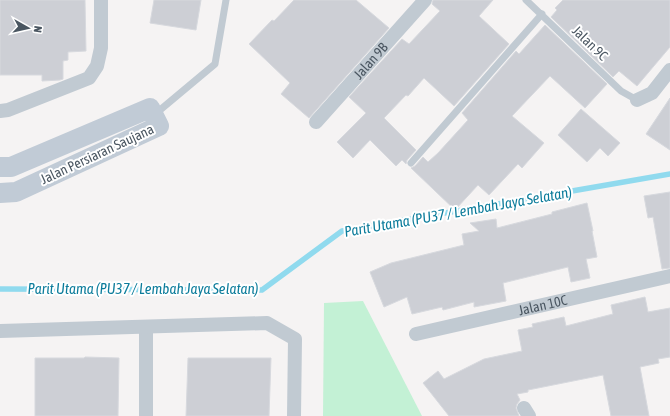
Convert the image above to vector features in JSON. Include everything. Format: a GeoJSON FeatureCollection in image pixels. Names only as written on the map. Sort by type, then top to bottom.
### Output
{"type":"FeatureCollection","features":[{"type":"Feature","properties":{"kind":"street"},"geometry":{"type":"LineString","coordinates":[[0,111],[8,110],[89,78],[98,66],[101,48],[101,0]]}},
{"type":"Feature","properties":{"kind":"street","name":"Jalan 9B"},"geometry":{"type":"LineString","coordinates":[[316,122],[425,0]]}},
{"type":"Feature","properties":{"kind":"street"},"geometry":{"type":"LineString","coordinates":[[637,100],[652,93],[670,70]]}},
{"type":"Feature","properties":{"kind":"street","name":"Jalan Persiaran Saujana"},"geometry":{"type":"LineString","coordinates":[[0,167],[12,167],[150,108],[160,126],[16,192],[0,193]]}},
{"type":"Feature","properties":{"kind":"street","name":"Jalan 10C"},"geometry":{"type":"LineString","coordinates":[[416,334],[670,276]]}},
{"type":"Feature","properties":{"kind":"street"},"geometry":{"type":"LineString","coordinates":[[0,331],[267,323],[294,339],[294,416]]}},
{"type":"Feature","properties":{"kind":"street"},"geometry":{"type":"LineString","coordinates":[[146,327],[146,416]]}},
{"type":"Feature","properties":{"kind":"lane"},"geometry":{"type":"LineString","coordinates":[[154,116],[215,64],[226,0]]}},
{"type":"Feature","properties":{"kind":"lane","name":"Jalan 9C"},"geometry":{"type":"LineString","coordinates":[[526,0],[621,92],[637,100]]}},
{"type":"Feature","properties":{"kind":"lane"},"geometry":{"type":"LineString","coordinates":[[411,163],[542,14]]}},
{"type":"Feature","properties":{"kind":"green space"},"geometry":{"type":"Polygon","coordinates":[[[363,301],[422,416],[323,416],[324,303],[363,301]]]}},
{"type":"Feature","properties":{"kind":"building"},"geometry":{"type":"Polygon","coordinates":[[[0,0],[85,0],[86,51],[68,52],[68,60],[63,61],[63,79],[42,81],[42,75],[0,75],[0,0]]]}},
{"type":"Feature","properties":{"kind":"building"},"geometry":{"type":"Polygon","coordinates":[[[154,0],[201,0],[196,30],[150,23],[154,0]]]}},
{"type":"Feature","properties":{"kind":"building"},"geometry":{"type":"Polygon","coordinates":[[[294,0],[356,0],[389,28],[309,118],[281,94],[290,83],[249,44],[294,0]]]}},
{"type":"Feature","properties":{"kind":"building"},"geometry":{"type":"Polygon","coordinates":[[[433,0],[493,0],[479,16],[509,44],[454,106],[424,78],[408,96],[406,95],[384,118],[416,150],[407,160],[406,164],[402,160],[396,166],[370,140],[353,158],[337,142],[366,113],[349,97],[402,39],[409,44],[440,11],[432,4],[433,0]]]}},
{"type":"Feature","properties":{"kind":"building"},"geometry":{"type":"Polygon","coordinates":[[[563,0],[670,0],[670,47],[637,86],[619,71],[613,77],[551,17],[557,10],[555,8],[563,0]]]}},
{"type":"Feature","properties":{"kind":"building"},"geometry":{"type":"Polygon","coordinates":[[[545,25],[607,84],[585,108],[550,76],[512,116],[544,143],[522,168],[518,164],[489,195],[478,185],[455,210],[411,168],[415,166],[423,157],[428,162],[438,153],[468,120],[462,113],[516,51],[519,54],[545,25]]]}},
{"type":"Feature","properties":{"kind":"building"},"geometry":{"type":"Polygon","coordinates":[[[670,98],[670,150],[646,134],[670,98]]]}},
{"type":"Feature","properties":{"kind":"building"},"geometry":{"type":"Polygon","coordinates":[[[581,109],[620,143],[608,156],[600,148],[587,162],[558,135],[581,109]]]}},
{"type":"Feature","properties":{"kind":"building"},"geometry":{"type":"Polygon","coordinates":[[[670,192],[670,268],[662,269],[653,217],[648,218],[644,196],[670,192]]]}},
{"type":"Feature","properties":{"kind":"building"},"geometry":{"type":"Polygon","coordinates":[[[587,203],[597,257],[586,259],[590,278],[571,282],[568,267],[503,283],[506,301],[474,307],[474,302],[443,310],[442,307],[412,314],[407,297],[384,307],[370,272],[391,263],[464,245],[462,234],[479,231],[470,223],[496,219],[497,228],[552,214],[552,212],[587,203]]]}},
{"type":"Feature","properties":{"kind":"building"},"geometry":{"type":"Polygon","coordinates":[[[645,297],[648,312],[670,308],[670,357],[658,359],[659,363],[640,367],[649,416],[611,416],[603,375],[528,390],[528,392],[517,394],[520,400],[516,408],[519,416],[449,416],[423,383],[438,371],[444,379],[484,359],[522,351],[518,330],[533,327],[532,324],[564,317],[566,326],[613,314],[611,305],[645,297]]]}},
{"type":"Feature","properties":{"kind":"building"},"geometry":{"type":"Polygon","coordinates":[[[35,358],[119,358],[118,416],[35,416],[35,358]]]}},
{"type":"Feature","properties":{"kind":"building"},"geometry":{"type":"Polygon","coordinates":[[[188,358],[271,358],[269,416],[186,416],[188,358]]]}},
{"type":"Feature","properties":{"kind":"waterway","name":"Parit Utama (PU37 / Lembah Jaya Selatan)"},"geometry":{"type":"LineString","coordinates":[[0,289],[262,290],[342,231],[670,174]]}}]}
